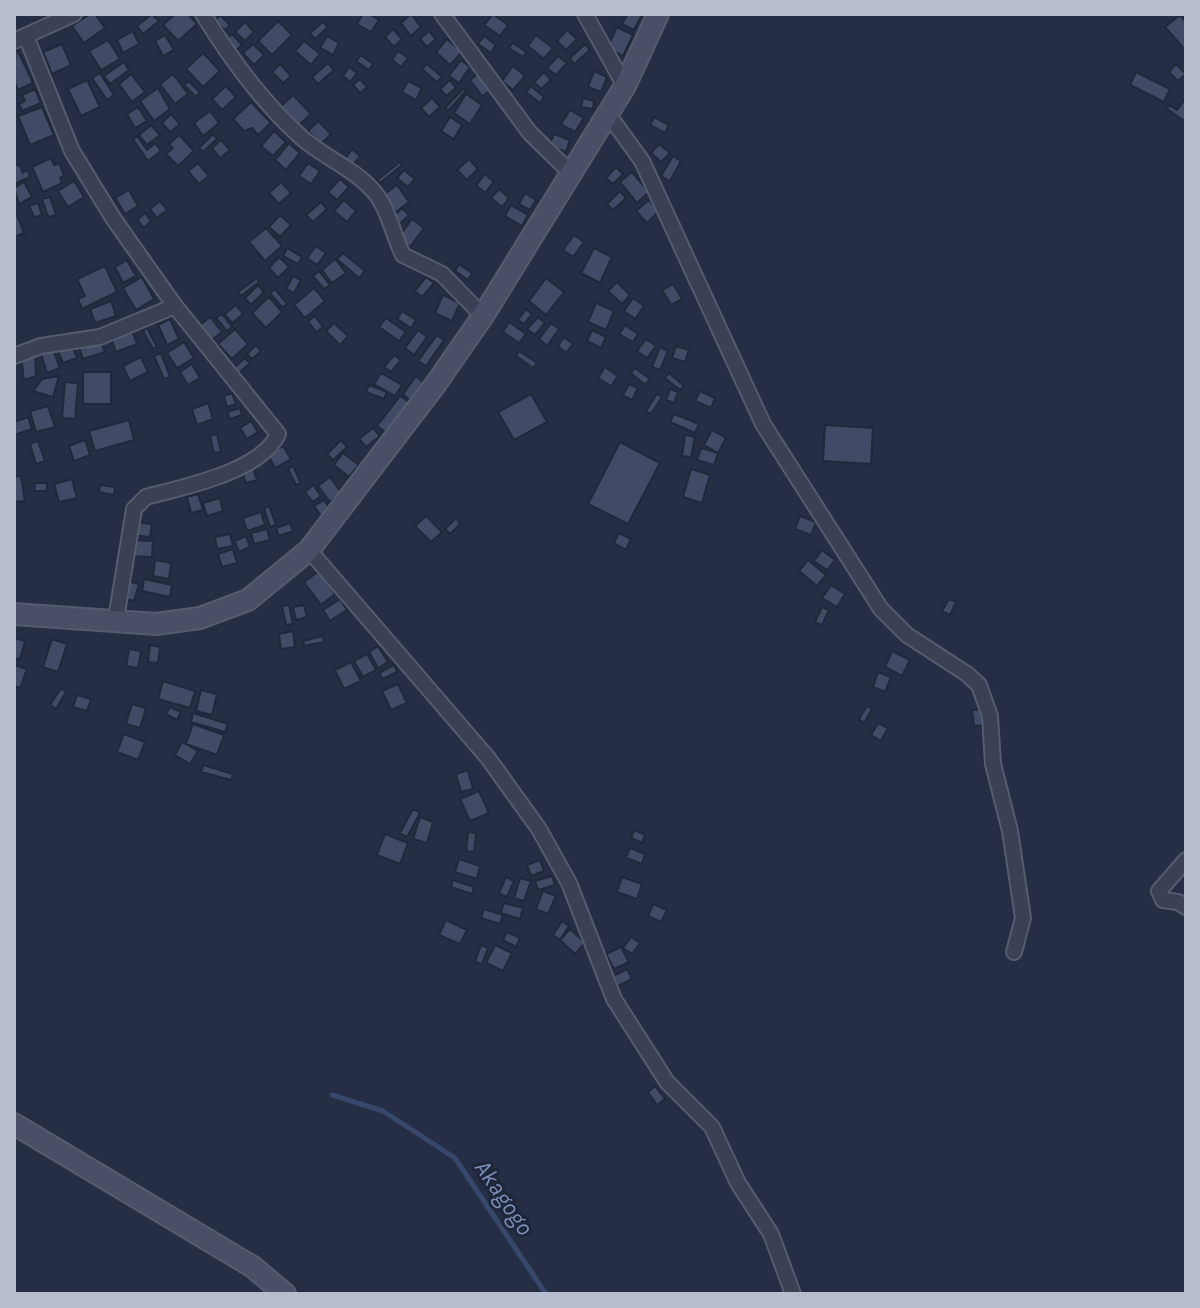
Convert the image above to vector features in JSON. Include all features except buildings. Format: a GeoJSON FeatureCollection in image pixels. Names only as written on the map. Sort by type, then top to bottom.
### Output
{"type":"FeatureCollection","features":[{"type":"Feature","properties":{"kind":"main road"},"geometry":{"type":"LineString","coordinates":[[14,614],[156,624],[212,613],[248,600],[309,550],[435,385],[483,316],[625,86],[658,14]]}},
{"type":"Feature","properties":{"kind":"main road"},"geometry":{"type":"LineString","coordinates":[[14,1124],[253,1267],[285,1294]]}},
{"type":"Feature","properties":{"kind":"street"},"geometry":{"type":"LineString","coordinates":[[74,14],[20,38],[72,151],[113,218],[175,306],[278,434],[274,442],[252,460],[220,478],[146,497],[138,504],[134,509],[116,619]]}},
{"type":"Feature","properties":{"kind":"street"},"geometry":{"type":"LineString","coordinates":[[203,14],[259,92],[303,139],[369,185],[382,202],[403,255],[442,274],[483,316]]}},
{"type":"Feature","properties":{"kind":"street"},"geometry":{"type":"LineString","coordinates":[[442,14],[530,133],[572,174]]}},
{"type":"Feature","properties":{"kind":"street"},"geometry":{"type":"LineString","coordinates":[[585,14],[625,86]]}},
{"type":"Feature","properties":{"kind":"street"},"geometry":{"type":"LineString","coordinates":[[608,114],[642,161],[763,424],[881,609],[907,635],[979,685],[992,728],[993,764],[1010,831],[1023,918],[1014,952]]}},
{"type":"Feature","properties":{"kind":"street"},"geometry":{"type":"LineString","coordinates":[[14,356],[41,346],[100,337],[175,306]]}},
{"type":"Feature","properties":{"kind":"street"},"geometry":{"type":"LineString","coordinates":[[309,550],[488,758],[539,829],[569,883],[614,999],[667,1082],[712,1127],[738,1183],[771,1234],[793,1294]]}},
{"type":"Feature","properties":{"kind":"street"},"geometry":{"type":"LineString","coordinates":[[1186,860],[1159,891],[1163,900],[1178,902],[1186,907]]}},
{"type":"Feature","properties":{"kind":"waterway","name":"Akagogo"},"geometry":{"type":"LineString","coordinates":[[332,1095],[383,1111],[455,1158],[546,1294]]}}]}
